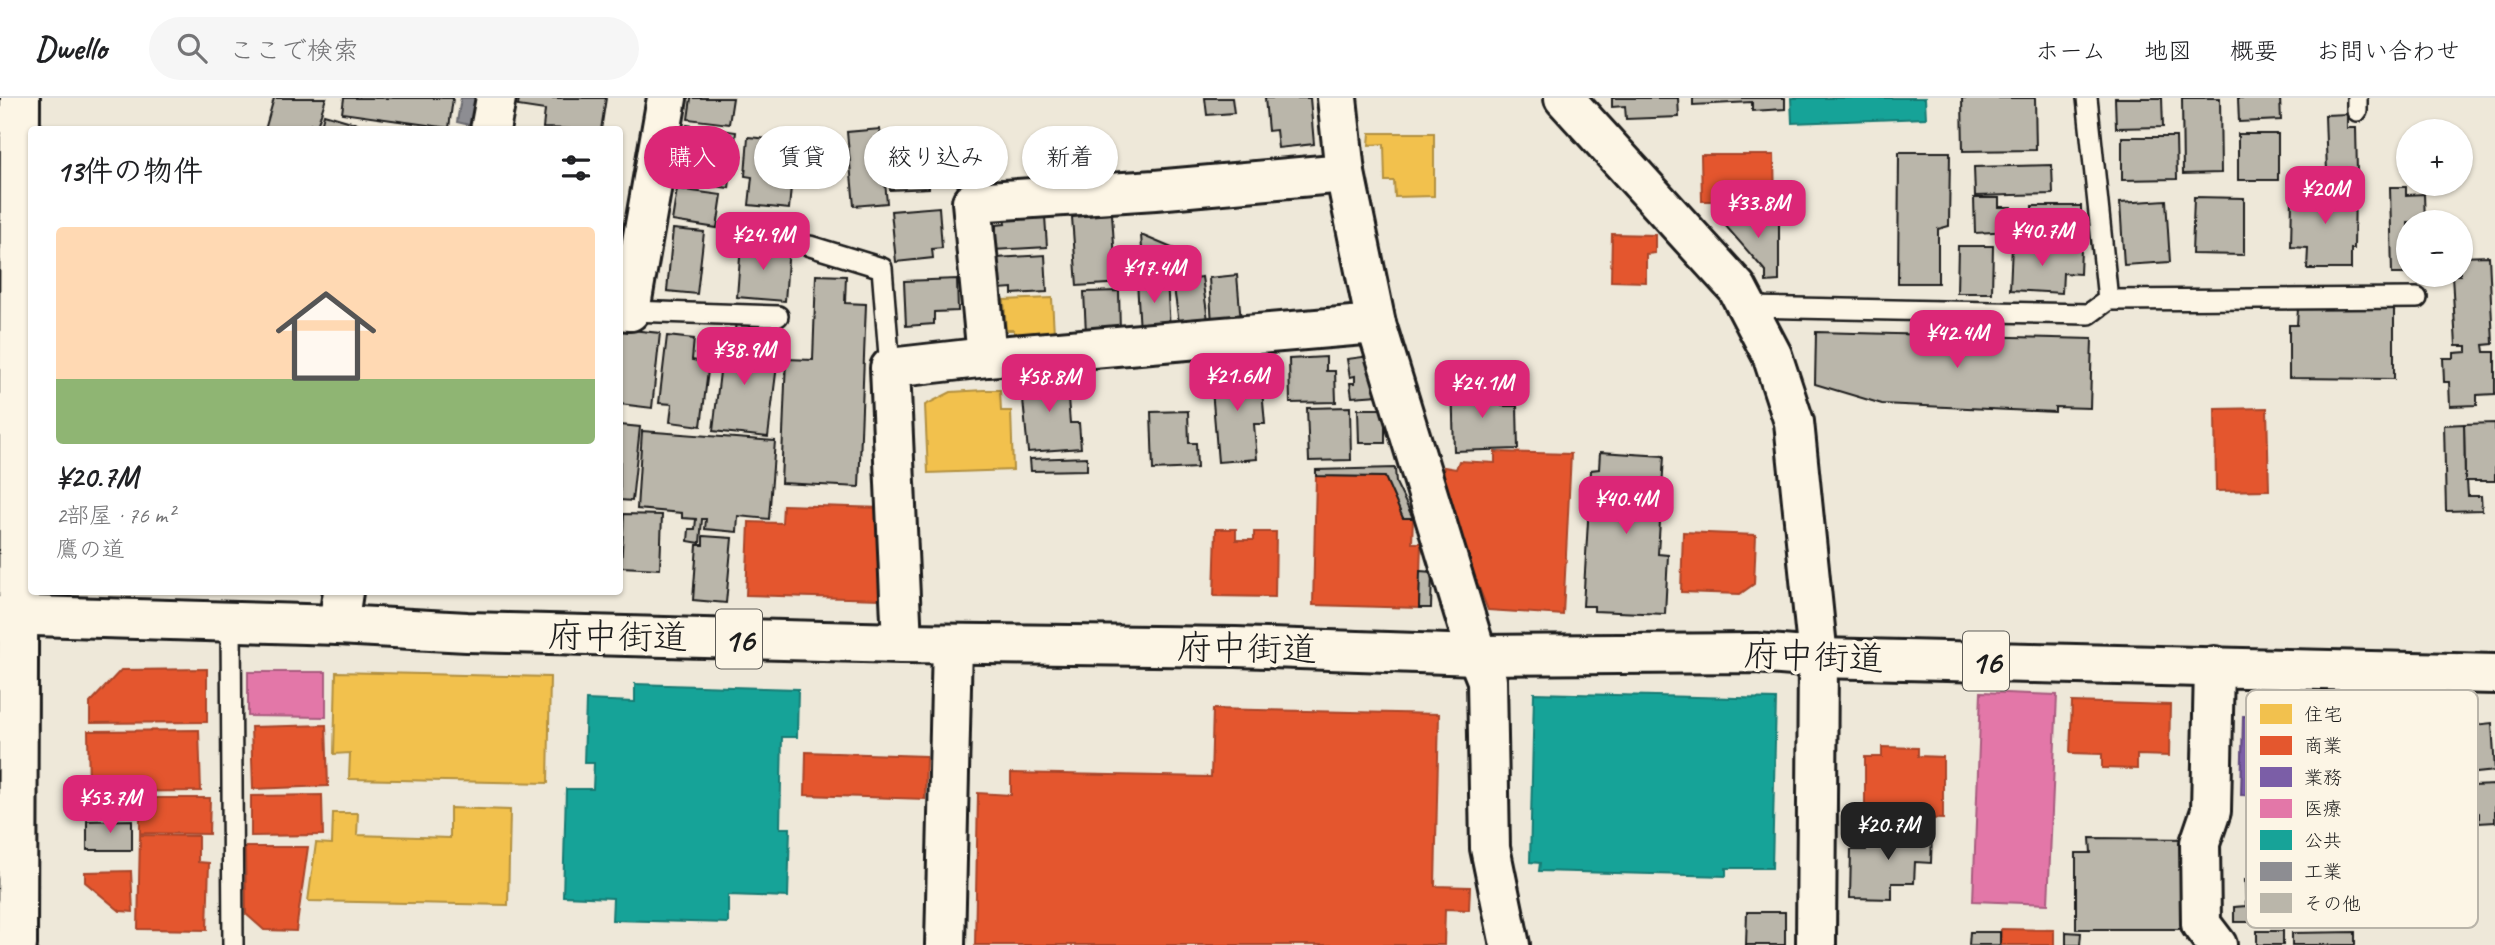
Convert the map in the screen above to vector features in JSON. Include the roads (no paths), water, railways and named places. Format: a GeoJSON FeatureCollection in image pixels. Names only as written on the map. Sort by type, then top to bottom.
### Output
{"type":"FeatureCollection","features":[{"type":"Feature","properties":{"kind":"street"},"geometry":{"type":"LineString","coordinates":[[17,945],[9,615],[10,193],[20,98]]}},
{"type":"Feature","properties":{"kind":"street"},"geometry":{"type":"LineString","coordinates":[[491,126],[496,98]]}},
{"type":"Feature","properties":{"kind":"street"},"geometry":{"type":"LineString","coordinates":[[625,311],[667,98]]}},
{"type":"Feature","properties":{"kind":"street"},"geometry":{"type":"LineString","coordinates":[[1337,98],[1345,173],[1376,324],[1477,655],[1487,680],[1489,848],[1510,945]]}},
{"type":"Feature","properties":{"kind":"street"},"geometry":{"type":"LineString","coordinates":[[1564,98],[1737,288],[1772,355],[1794,422],[1818,657],[1816,945]]}},
{"type":"Feature","properties":{"kind":"street"},"geometry":{"type":"LineString","coordinates":[[987,357],[972,202],[1155,190],[1345,173]]}},
{"type":"Feature","properties":{"kind":"street"},"geometry":{"type":"LineString","coordinates":[[902,643],[890,368],[987,357],[1376,324]]}},
{"type":"Feature","properties":{"kind":"street","name":"府中街道"},"geometry":{"type":"LineString","coordinates":[[9,615],[231,622],[340,608],[467,632],[952,644],[1236,647],[1477,655],[1756,653],[1818,657],[2495,674]]}},
{"type":"Feature","properties":{"kind":"street"},"geometry":{"type":"LineString","coordinates":[[945,945],[952,644]]}},
{"type":"Feature","properties":{"kind":"street"},"geometry":{"type":"LineString","coordinates":[[2214,666],[2211,811],[2200,843],[2201,924],[2217,945]]}},
{"type":"Feature","properties":{"kind":"lane"},"geometry":{"type":"LineString","coordinates":[[2087,98],[2108,300]]}},
{"type":"Feature","properties":{"kind":"lane"},"geometry":{"type":"LineString","coordinates":[[810,246],[882,268],[890,368]]}},
{"type":"Feature","properties":{"kind":"lane"},"geometry":{"type":"LineString","coordinates":[[1746,307],[2089,314],[2108,300],[2417,298]]}},
{"type":"Feature","properties":{"kind":"lane"},"geometry":{"type":"LineString","coordinates":[[625,311],[778,316]]}},
{"type":"Feature","properties":{"kind":"lane"},"geometry":{"type":"LineString","coordinates":[[231,622],[233,945]]}}]}
